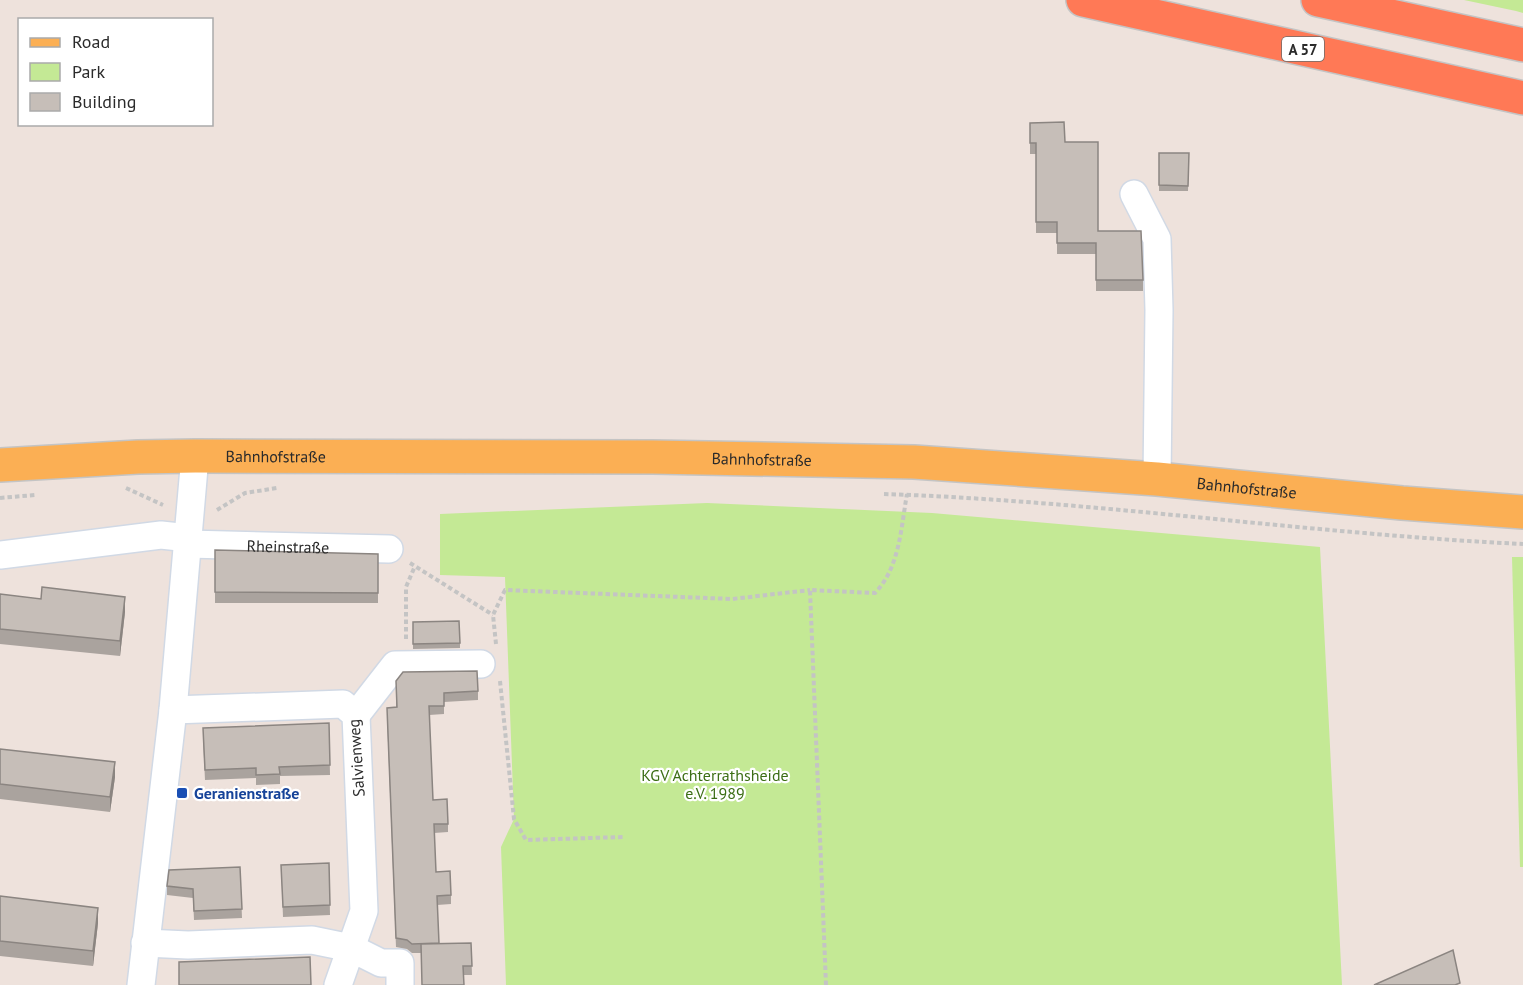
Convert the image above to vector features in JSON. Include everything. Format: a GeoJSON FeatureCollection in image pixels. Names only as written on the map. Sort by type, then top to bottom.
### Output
{"type":"FeatureCollection","features":[{"type":"Feature","properties":{"kind":"highway","name":"A 57"},"geometry":{"type":"LineString","coordinates":[[1083,0],[1523,98]]}},
{"type":"Feature","properties":{"kind":"highway"},"geometry":{"type":"LineString","coordinates":[[1318,0],[1523,45]]}},
{"type":"Feature","properties":{"kind":"main road","name":"Bahnhofstraße"},"geometry":{"type":"LineString","coordinates":[[0,465],[195,456],[653,457],[914,462],[1157,479],[1402,503],[1523,512]]}},
{"type":"Feature","properties":{"kind":"street"},"geometry":{"type":"LineString","coordinates":[[1134,194],[1157,239],[1159,310],[1157,479]]}},
{"type":"Feature","properties":{"kind":"street"},"geometry":{"type":"LineString","coordinates":[[141,985],[173,710],[195,456]]}},
{"type":"Feature","properties":{"kind":"street","name":"Rheinstraße"},"geometry":{"type":"LineString","coordinates":[[0,555],[189,532],[389,549]]}},
{"type":"Feature","properties":{"kind":"street"},"geometry":{"type":"LineString","coordinates":[[356,715],[395,666],[492,661]]}},
{"type":"Feature","properties":{"kind":"street","name":"Salvienweg"},"geometry":{"type":"LineString","coordinates":[[173,710],[343,704],[356,715],[364,911],[338,985]]}},
{"type":"Feature","properties":{"kind":"street"},"geometry":{"type":"LineString","coordinates":[[146,943],[188,945],[312,940],[351,948],[381,963],[400,963],[400,985]]}},
{"type":"Feature","properties":{"kind":"path"},"geometry":{"type":"LineString","coordinates":[[622,837],[526,840],[514,819],[492,661],[493,615],[505,590],[732,599],[810,590],[875,593],[886,582],[895,560],[914,462]]}},
{"type":"Feature","properties":{"kind":"path"},"geometry":{"type":"LineString","coordinates":[[114,489],[126,488],[171,508],[189,532],[245,493],[287,488]]}},
{"type":"Feature","properties":{"kind":"path"},"geometry":{"type":"LineString","coordinates":[[873,493],[1157,513],[1523,544]]}},
{"type":"Feature","properties":{"kind":"path"},"geometry":{"type":"LineString","coordinates":[[0,498],[46,494]]}},
{"type":"Feature","properties":{"kind":"path"},"geometry":{"type":"LineString","coordinates":[[389,549],[493,615]]}},
{"type":"Feature","properties":{"kind":"path"},"geometry":{"type":"LineString","coordinates":[[406,665],[406,587],[415,566]]}},
{"type":"Feature","properties":{"kind":"path"},"geometry":{"type":"LineString","coordinates":[[810,590],[826,985]]}},
{"type":"Feature","properties":{"kind":"green space"},"geometry":{"type":"Polygon","coordinates":[[[1464,0],[1523,0],[1523,13],[1516,11],[1464,0]]]}},
{"type":"Feature","properties":{"kind":"green space","name":"KGV Achterrathsheide e.V. 1989"},"geometry":{"type":"Polygon","coordinates":[[[707,503],[932,513],[1320,547],[1342,985],[506,985],[501,847],[514,819],[505,577],[440,575],[440,514],[707,503]]]}},
{"type":"Feature","properties":{"kind":"green space"},"geometry":{"type":"Polygon","coordinates":[[[1512,557],[1523,557],[1523,867],[1520,867],[1512,557]]]}},
{"type":"Feature","properties":{"kind":"building"},"geometry":{"type":"Polygon","coordinates":[[[1064,122],[1065,142],[1098,142],[1098,231],[1141,231],[1143,280],[1096,280],[1096,243],[1057,243],[1057,222],[1036,222],[1036,143],[1030,143],[1030,123],[1064,122]]]}},
{"type":"Feature","properties":{"kind":"building"},"geometry":{"type":"Polygon","coordinates":[[[1159,153],[1189,153],[1188,186],[1159,185],[1159,153]]]}},
{"type":"Feature","properties":{"kind":"building"},"geometry":{"type":"Polygon","coordinates":[[[215,550],[378,554],[378,593],[215,592],[215,550]]]}},
{"type":"Feature","properties":{"kind":"building"},"geometry":{"type":"Polygon","coordinates":[[[42,587],[125,597],[120,641],[0,629],[0,594],[41,599],[42,587]]]}},
{"type":"Feature","properties":{"kind":"building"},"geometry":{"type":"Polygon","coordinates":[[[459,621],[460,643],[413,644],[413,622],[459,621]]]}},
{"type":"Feature","properties":{"kind":"building"},"geometry":{"type":"Polygon","coordinates":[[[477,671],[478,691],[444,693],[444,706],[429,706],[433,800],[447,799],[448,824],[434,824],[436,872],[450,871],[451,895],[437,896],[439,943],[412,944],[407,940],[396,938],[387,708],[397,707],[396,681],[403,672],[477,671]]]}},
{"type":"Feature","properties":{"kind":"building"},"geometry":{"type":"Polygon","coordinates":[[[329,723],[330,765],[279,767],[280,774],[256,775],[256,768],[205,770],[203,728],[329,723]]]}},
{"type":"Feature","properties":{"kind":"building"},"geometry":{"type":"Polygon","coordinates":[[[0,749],[115,762],[110,797],[0,784],[0,749]]]}},
{"type":"Feature","properties":{"kind":"building"},"geometry":{"type":"Polygon","coordinates":[[[329,863],[330,905],[283,907],[281,865],[329,863]]]}},
{"type":"Feature","properties":{"kind":"building"},"geometry":{"type":"Polygon","coordinates":[[[240,867],[242,909],[194,911],[193,889],[167,886],[169,870],[240,867]]]}},
{"type":"Feature","properties":{"kind":"building"},"geometry":{"type":"Polygon","coordinates":[[[0,896],[98,908],[93,951],[0,941],[0,896]]]}},
{"type":"Feature","properties":{"kind":"building"},"geometry":{"type":"Polygon","coordinates":[[[471,943],[472,966],[463,966],[464,985],[422,985],[421,944],[471,943]]]}},
{"type":"Feature","properties":{"kind":"building"},"geometry":{"type":"Polygon","coordinates":[[[1453,950],[1460,983],[1455,985],[1374,985],[1453,950]]]}},
{"type":"Feature","properties":{"kind":"building"},"geometry":{"type":"Polygon","coordinates":[[[310,957],[311,985],[179,985],[179,962],[310,957]]]}},
{"type":"Feature","properties":{"kind":"place","name":"Geranienstraße"},"geometry":{"type":"Point","coordinates":[182,793]}}]}
